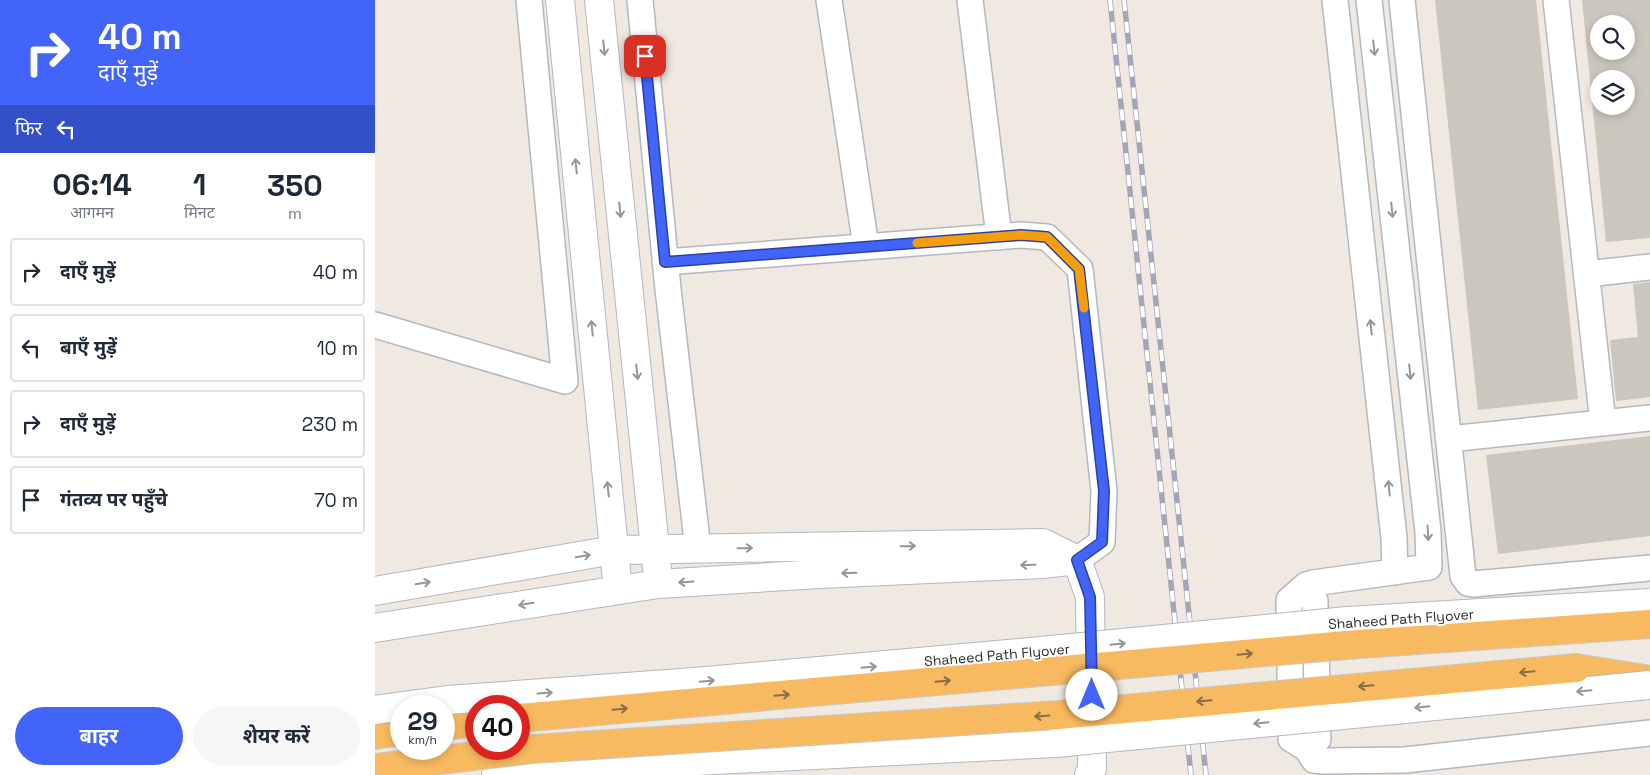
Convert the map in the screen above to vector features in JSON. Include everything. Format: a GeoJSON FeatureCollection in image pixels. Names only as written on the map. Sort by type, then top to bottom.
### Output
{"type":"FeatureCollection","features":[{"type":"Feature","properties":{"kind":"highway","name":"Shaheed Path Flyover"},"geometry":{"type":"LineString","coordinates":[[530,717],[1346,645],[1650,624]]}},
{"type":"Feature","properties":{"kind":"highway"},"geometry":{"type":"LineString","coordinates":[[455,759],[532,749],[1058,715],[1650,661]]}},
{"type":"Feature","properties":{"kind":"highway"},"geometry":{"type":"LineString","coordinates":[[1576,668],[1650,680]]}},
{"type":"Feature","properties":{"kind":"highway"},"geometry":{"type":"LineString","coordinates":[[556,715],[609,688]]}},
{"type":"Feature","properties":{"kind":"highway"},"geometry":{"type":"LineString","coordinates":[[375,735],[390,733]]}},
{"type":"Feature","properties":{"kind":"highway"},"geometry":{"type":"LineString","coordinates":[[375,768],[443,760]]}},
{"type":"Feature","properties":{"kind":"highway"},"geometry":{"type":"LineString","coordinates":[[418,775],[450,760]]}},
{"type":"Feature","properties":{"kind":"street"},"geometry":{"type":"LineString","coordinates":[[375,325],[565,381],[529,0]]}},
{"type":"Feature","properties":{"kind":"street"},"geometry":{"type":"LineString","coordinates":[[560,0],[618,590]]}},
{"type":"Feature","properties":{"kind":"street"},"geometry":{"type":"LineString","coordinates":[[599,0],[658,584]]}},
{"type":"Feature","properties":{"kind":"street"},"geometry":{"type":"LineString","coordinates":[[640,0],[665,262],[698,549]]}},
{"type":"Feature","properties":{"kind":"street"},"geometry":{"type":"LineString","coordinates":[[829,0],[866,247]]}},
{"type":"Feature","properties":{"kind":"street"},"geometry":{"type":"LineString","coordinates":[[970,0],[999,237]]}},
{"type":"Feature","properties":{"kind":"street"},"geometry":{"type":"LineString","coordinates":[[1335,0],[1395,538],[1395,572]]}},
{"type":"Feature","properties":{"kind":"street"},"geometry":{"type":"LineString","coordinates":[[1369,0],[1427,522],[1429,567],[1313,583],[1304,587],[1289,600],[1291,739],[1307,749],[1314,760],[1406,767],[1650,733]]}},
{"type":"Feature","properties":{"kind":"street"},"geometry":{"type":"LineString","coordinates":[[1402,0],[1463,576],[1468,583],[1473,584],[1650,568]]}},
{"type":"Feature","properties":{"kind":"street"},"geometry":{"type":"LineString","coordinates":[[1557,0],[1603,423]]}},
{"type":"Feature","properties":{"kind":"street"},"geometry":{"type":"LineString","coordinates":[[375,628],[658,584],[819,574],[1043,564],[1077,560],[1102,542],[1104,491],[1079,269],[1047,237],[1021,235],[665,262]]}},
{"type":"Feature","properties":{"kind":"street"},"geometry":{"type":"LineString","coordinates":[[1587,274],[1650,266]]}},
{"type":"Feature","properties":{"kind":"street"},"geometry":{"type":"LineString","coordinates":[[1449,439],[1650,418]]}},
{"type":"Feature","properties":{"kind":"street"},"geometry":{"type":"LineString","coordinates":[[375,591],[614,550],[1043,543],[1077,560],[1090,597],[1092,768],[1089,775]]}},
{"type":"Feature","properties":{"kind":"street","name":"Shaheed Path Flyover"},"geometry":{"type":"LineString","coordinates":[[455,699],[1032,652],[1347,621],[1650,603]]}},
{"type":"Feature","properties":{"kind":"street"},"geometry":{"type":"LineString","coordinates":[[496,775],[596,766],[1056,743],[1650,685]]}},
{"type":"Feature","properties":{"kind":"street","name":"Shaheed Path Flyover"},"geometry":{"type":"LineString","coordinates":[[375,710],[390,708]]}},
{"type":"Feature","properties":{"kind":"building"},"geometry":{"type":"Polygon","coordinates":[[[1435,0],[1536,0],[1578,399],[1478,410],[1435,0]]]}},
{"type":"Feature","properties":{"kind":"building"},"geometry":{"type":"Polygon","coordinates":[[[1582,0],[1650,0],[1650,238],[1606,242],[1593,115],[1635,115],[1635,70],[1590,70],[1590,81],[1582,0]]]}},
{"type":"Feature","properties":{"kind":"building"},"geometry":{"type":"Polygon","coordinates":[[[1650,282],[1650,397],[1616,401],[1610,340],[1638,337],[1633,284],[1650,282]]]}},
{"type":"Feature","properties":{"kind":"building"},"geometry":{"type":"Polygon","coordinates":[[[1650,436],[1650,536],[1498,554],[1486,455],[1650,436]]]}},
{"type":"Feature","properties":{"kind":"railway"},"geometry":{"type":"LineString","coordinates":[[1110,0],[1191,775]]}},
{"type":"Feature","properties":{"kind":"railway"},"geometry":{"type":"LineString","coordinates":[[1124,0],[1206,775]]}},
{"type":"Feature","properties":{"kind":"slow traffic"},"geometry":{"type":"LineString","coordinates":[[917,243],[1021,235],[1047,237],[1079,269],[1084,308]]}},
{"type":"Feature","properties":{"kind":"route"},"geometry":{"type":"LineString","coordinates":[[645,56],[665,262],[1021,235],[1047,237],[1079,269],[1104,491],[1102,542],[1077,560],[1090,597],[1092,695]]}}]}
